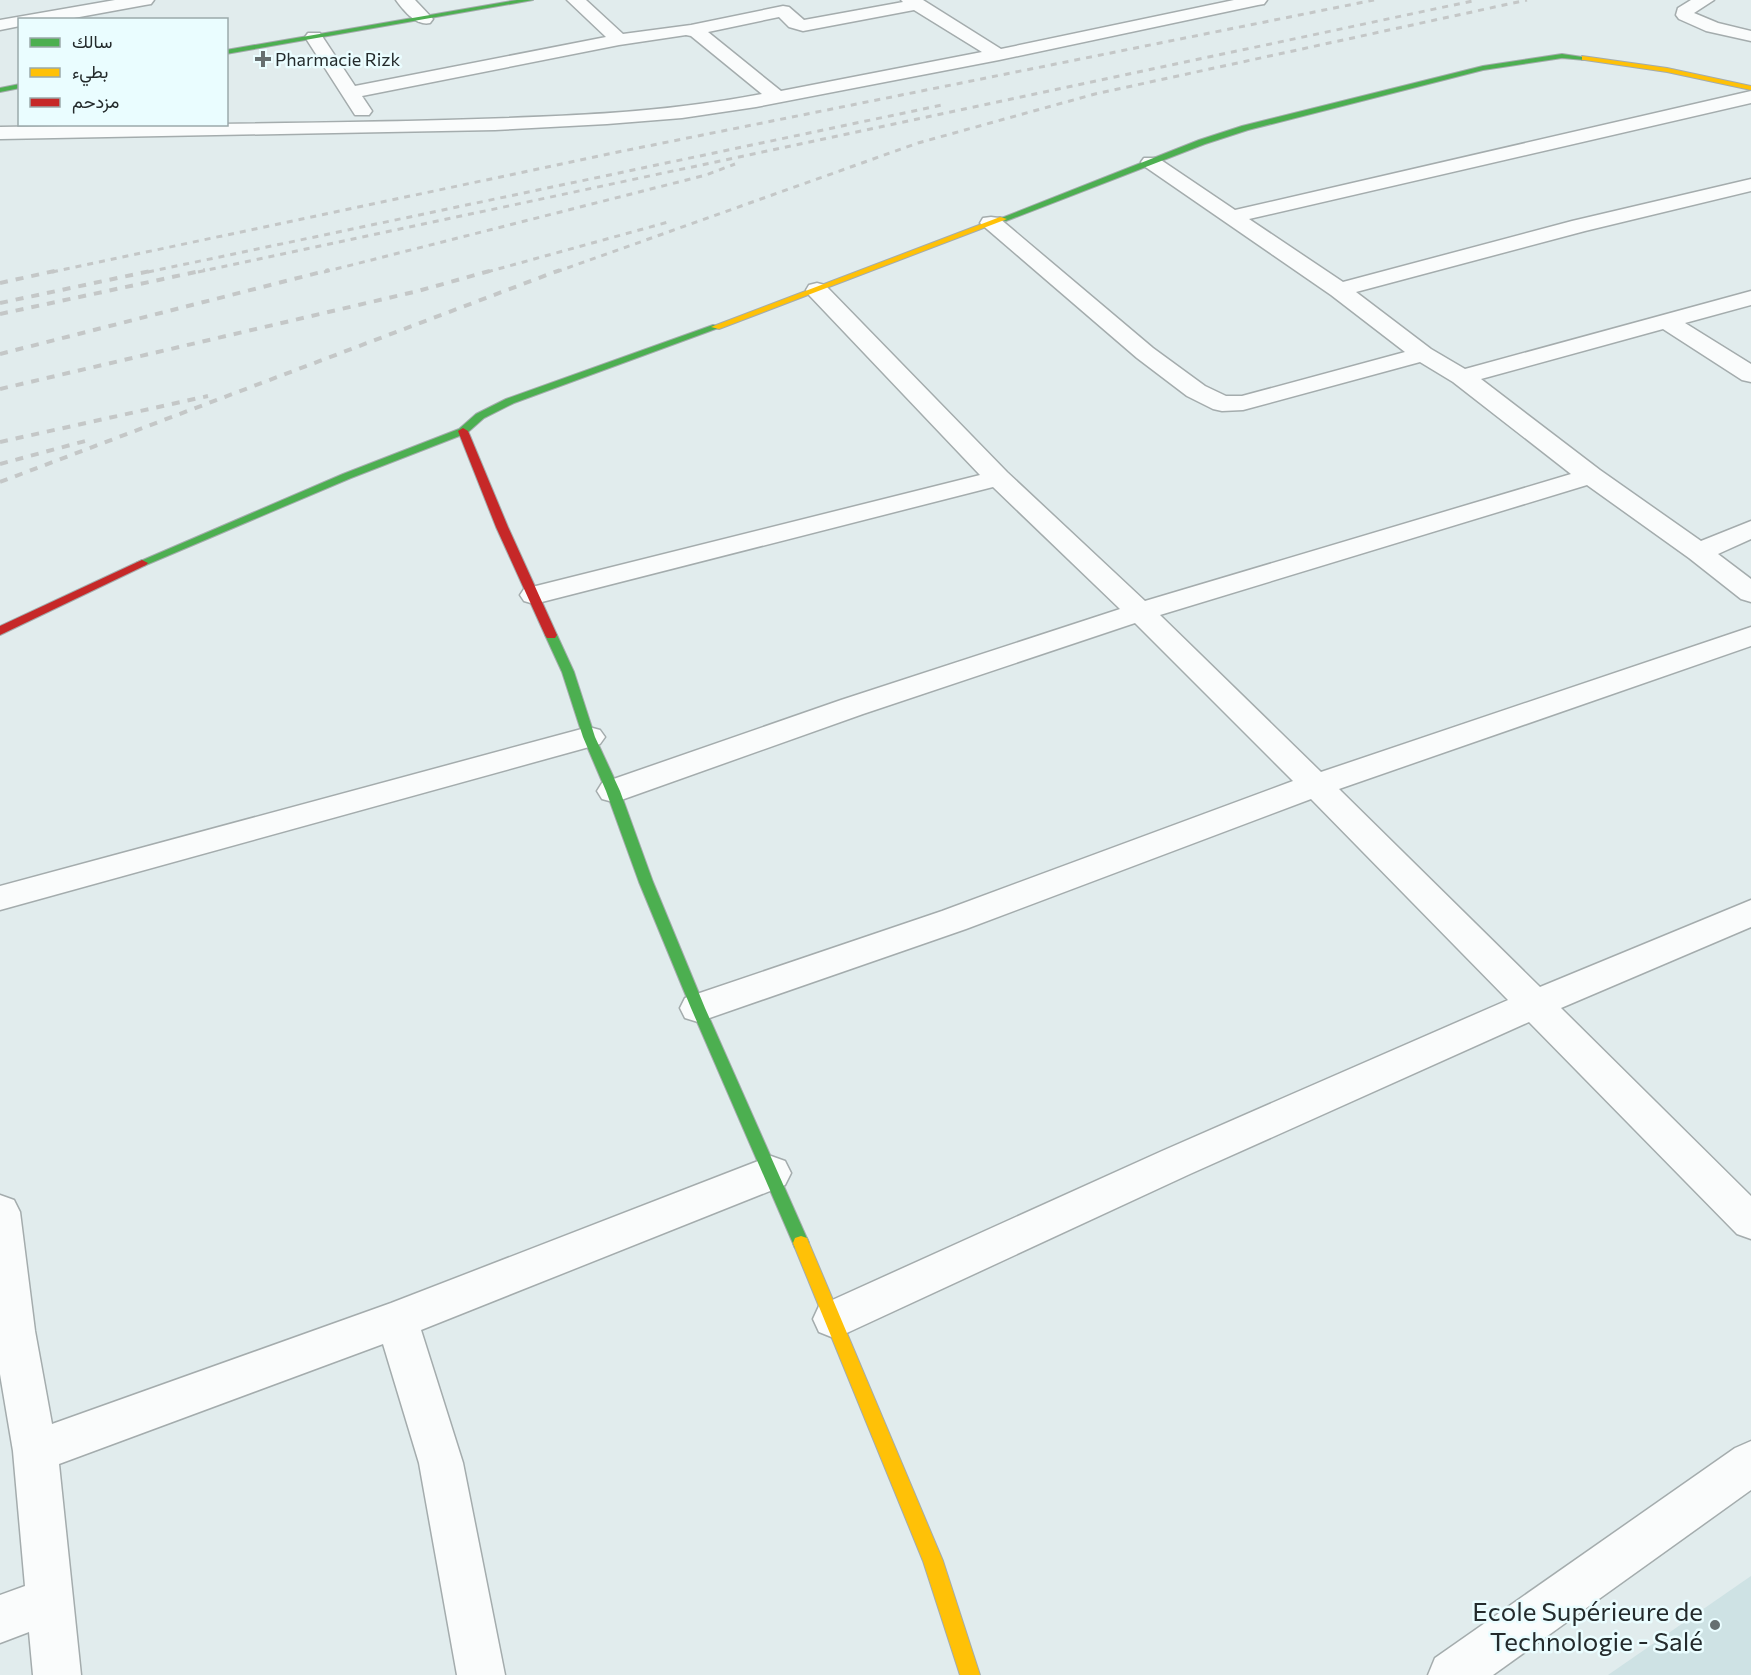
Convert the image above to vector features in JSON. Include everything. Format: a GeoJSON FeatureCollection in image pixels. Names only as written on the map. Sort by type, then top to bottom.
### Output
{"type":"FeatureCollection","features":[{"type":"Feature","properties":{"kind":"street"},"geometry":{"type":"LineString","coordinates":[[42,18],[145,0]]}},
{"type":"Feature","properties":{"kind":"street"},"geometry":{"type":"LineString","coordinates":[[405,0],[424,19]]}},
{"type":"Feature","properties":{"kind":"street"},"geometry":{"type":"LineString","coordinates":[[228,52],[530,0]]}},
{"type":"Feature","properties":{"kind":"street"},"geometry":{"type":"LineString","coordinates":[[576,0],[619,40]]}},
{"type":"Feature","properties":{"kind":"street"},"geometry":{"type":"LineString","coordinates":[[0,133],[373,128],[649,116],[711,109],[999,55],[1258,0]]}},
{"type":"Feature","properties":{"kind":"street"},"geometry":{"type":"LineString","coordinates":[[1705,0],[1687,8],[1684,13],[1712,27],[1751,36]]}},
{"type":"Feature","properties":{"kind":"street"},"geometry":{"type":"LineString","coordinates":[[351,92],[582,45],[693,30],[779,5],[795,23],[803,26],[913,2],[999,55]]}},
{"type":"Feature","properties":{"kind":"street"},"geometry":{"type":"LineString","coordinates":[[0,25],[18,21]]}},
{"type":"Feature","properties":{"kind":"street"},"geometry":{"type":"LineString","coordinates":[[693,30],[777,97]]}},
{"type":"Feature","properties":{"kind":"street"},"geometry":{"type":"LineString","coordinates":[[314,37],[373,128]]}},
{"type":"Feature","properties":{"kind":"street"},"geometry":{"type":"LineString","coordinates":[[0,631],[161,554],[347,476],[463,431],[480,416],[510,401],[817,290],[1245,128],[1420,83],[1537,58],[1562,56],[1607,60],[1751,88]]}},
{"type":"Feature","properties":{"kind":"street"},"geometry":{"type":"LineString","coordinates":[[0,90],[18,86]]}},
{"type":"Feature","properties":{"kind":"street"},"geometry":{"type":"LineString","coordinates":[[1232,216],[1751,97]]}},
{"type":"Feature","properties":{"kind":"street"},"geometry":{"type":"LineString","coordinates":[[1151,162],[1339,290],[1423,354],[1462,377],[1591,476],[1699,552],[1751,592]]}},
{"type":"Feature","properties":{"kind":"street"},"geometry":{"type":"LineString","coordinates":[[1339,290],[1580,226],[1751,185]]}},
{"type":"Feature","properties":{"kind":"street"},"geometry":{"type":"LineString","coordinates":[[991,223],[1145,353],[1196,391],[1222,404],[1243,403],[1423,354]]}},
{"type":"Feature","properties":{"kind":"street"},"geometry":{"type":"LineString","coordinates":[[817,290],[998,477],[1140,612],[1316,785],[1751,1222]]}},
{"type":"Feature","properties":{"kind":"street"},"geometry":{"type":"LineString","coordinates":[[1462,377],[1751,298]]}},
{"type":"Feature","properties":{"kind":"street"},"geometry":{"type":"LineString","coordinates":[[1666,321],[1751,375]]}},
{"type":"Feature","properties":{"kind":"street"},"geometry":{"type":"LineString","coordinates":[[463,431],[502,527],[568,672],[590,737],[613,791],[646,882],[698,1008],[834,1319],[933,1561],[970,1675]]}},
{"type":"Feature","properties":{"kind":"street"},"geometry":{"type":"LineString","coordinates":[[613,791],[852,707],[1140,612],[1591,476]]}},
{"type":"Feature","properties":{"kind":"street"},"geometry":{"type":"LineString","coordinates":[[534,595],[998,477]]}},
{"type":"Feature","properties":{"kind":"street"},"geometry":{"type":"LineString","coordinates":[[1699,552],[1751,529]]}},
{"type":"Feature","properties":{"kind":"street"},"geometry":{"type":"LineString","coordinates":[[698,1008],[954,920],[1316,785],[1751,636]]}},
{"type":"Feature","properties":{"kind":"street"},"geometry":{"type":"LineString","coordinates":[[0,898],[590,737]]}},
{"type":"Feature","properties":{"kind":"street"},"geometry":{"type":"LineString","coordinates":[[834,1319],[1195,1152],[1532,1004],[1751,913]]}},
{"type":"Feature","properties":{"kind":"street"},"geometry":{"type":"LineString","coordinates":[[35,1451],[397,1320],[771,1173]]}},
{"type":"Feature","properties":{"kind":"street"},"geometry":{"type":"LineString","coordinates":[[0,1212],[7,1333],[35,1451],[57,1675]]}},
{"type":"Feature","properties":{"kind":"street"},"geometry":{"type":"LineString","coordinates":[[397,1320],[441,1463],[481,1675]]}},
{"type":"Feature","properties":{"kind":"street"},"geometry":{"type":"LineString","coordinates":[[1452,1675],[1751,1463]]}},
{"type":"Feature","properties":{"kind":"street"},"geometry":{"type":"LineString","coordinates":[[0,1619],[48,1601]]}},
{"type":"Feature","properties":{"kind":"shaded area","name":"Ecole Supérieure de Technologie - Salé"},"geometry":{"type":"Polygon","coordinates":[[[1751,1576],[1751,1675],[1608,1675],[1751,1576]]]}},
{"type":"Feature","properties":{"kind":"railway"},"geometry":{"type":"LineString","coordinates":[[52,272],[618,152],[1374,0]]}},
{"type":"Feature","properties":{"kind":"railway"},"geometry":{"type":"LineString","coordinates":[[198,272],[1477,0]]}},
{"type":"Feature","properties":{"kind":"railway"},"geometry":{"type":"LineString","coordinates":[[556,272],[918,143],[1095,94],[1527,0]]}},
{"type":"Feature","properties":{"kind":"railway"},"geometry":{"type":"LineString","coordinates":[[148,272],[942,105]]}},
{"type":"Feature","properties":{"kind":"railway"},"geometry":{"type":"LineString","coordinates":[[324,272],[706,175],[735,164]]}},
{"type":"Feature","properties":{"kind":"railway"},"geometry":{"type":"LineString","coordinates":[[487,272],[672,221]]}},
{"type":"Feature","properties":{"kind":"railway"},"geometry":{"type":"LineString","coordinates":[[0,283],[59,270]]}},
{"type":"Feature","properties":{"kind":"railway"},"geometry":{"type":"LineString","coordinates":[[0,303],[155,270]]}},
{"type":"Feature","properties":{"kind":"railway"},"geometry":{"type":"LineString","coordinates":[[0,314],[205,270]]}},
{"type":"Feature","properties":{"kind":"railway"},"geometry":{"type":"LineString","coordinates":[[0,354],[329,270]]}},
{"type":"Feature","properties":{"kind":"railway"},"geometry":{"type":"LineString","coordinates":[[0,389],[418,291],[493,270]]}},
{"type":"Feature","properties":{"kind":"railway"},"geometry":{"type":"LineString","coordinates":[[0,482],[560,270]]}},
{"type":"Feature","properties":{"kind":"railway"},"geometry":{"type":"LineString","coordinates":[[0,442],[208,396]]}},
{"type":"Feature","properties":{"kind":"railway"},"geometry":{"type":"LineString","coordinates":[[0,464],[89,440]]}},
{"type":"Feature","properties":{"kind":"traffic: fast"},"geometry":{"type":"LineString","coordinates":[[228,52],[529,0]]}},
{"type":"Feature","properties":{"kind":"traffic: fast"},"geometry":{"type":"LineString","coordinates":[[1003,219],[1202,142],[1245,128],[1483,68],[1562,56],[1585,58]]}},
{"type":"Feature","properties":{"kind":"traffic: fast"},"geometry":{"type":"LineString","coordinates":[[0,90],[18,86]]}},
{"type":"Feature","properties":{"kind":"traffic: fast"},"geometry":{"type":"LineString","coordinates":[[142,563],[347,476],[463,431],[480,416],[510,401],[716,327]]}},
{"type":"Feature","properties":{"kind":"traffic: fast"},"geometry":{"type":"LineString","coordinates":[[551,635],[568,672],[589,737],[613,791],[646,882],[698,1008],[801,1243]]}},
{"type":"Feature","properties":{"kind":"traffic: slow"},"geometry":{"type":"LineString","coordinates":[[1585,58],[1667,70],[1751,88]]}},
{"type":"Feature","properties":{"kind":"traffic: slow"},"geometry":{"type":"LineString","coordinates":[[716,327],[1003,219]]}},
{"type":"Feature","properties":{"kind":"traffic: slow"},"geometry":{"type":"LineString","coordinates":[[801,1243],[933,1561],[970,1675]]}},
{"type":"Feature","properties":{"kind":"traffic: jam"},"geometry":{"type":"LineString","coordinates":[[463,431],[502,527],[551,635]]}},
{"type":"Feature","properties":{"kind":"traffic: jam"},"geometry":{"type":"LineString","coordinates":[[0,631],[142,563]]}},
{"type":"Feature","properties":{"kind":"place","name":"Pharmacie Rizk"},"geometry":{"type":"Point","coordinates":[263,59]}},
{"type":"Feature","properties":{"kind":"place","name":"Ecole Supérieure de Technologie - Salé"},"geometry":{"type":"Point","coordinates":[1715,1625]}}]}
